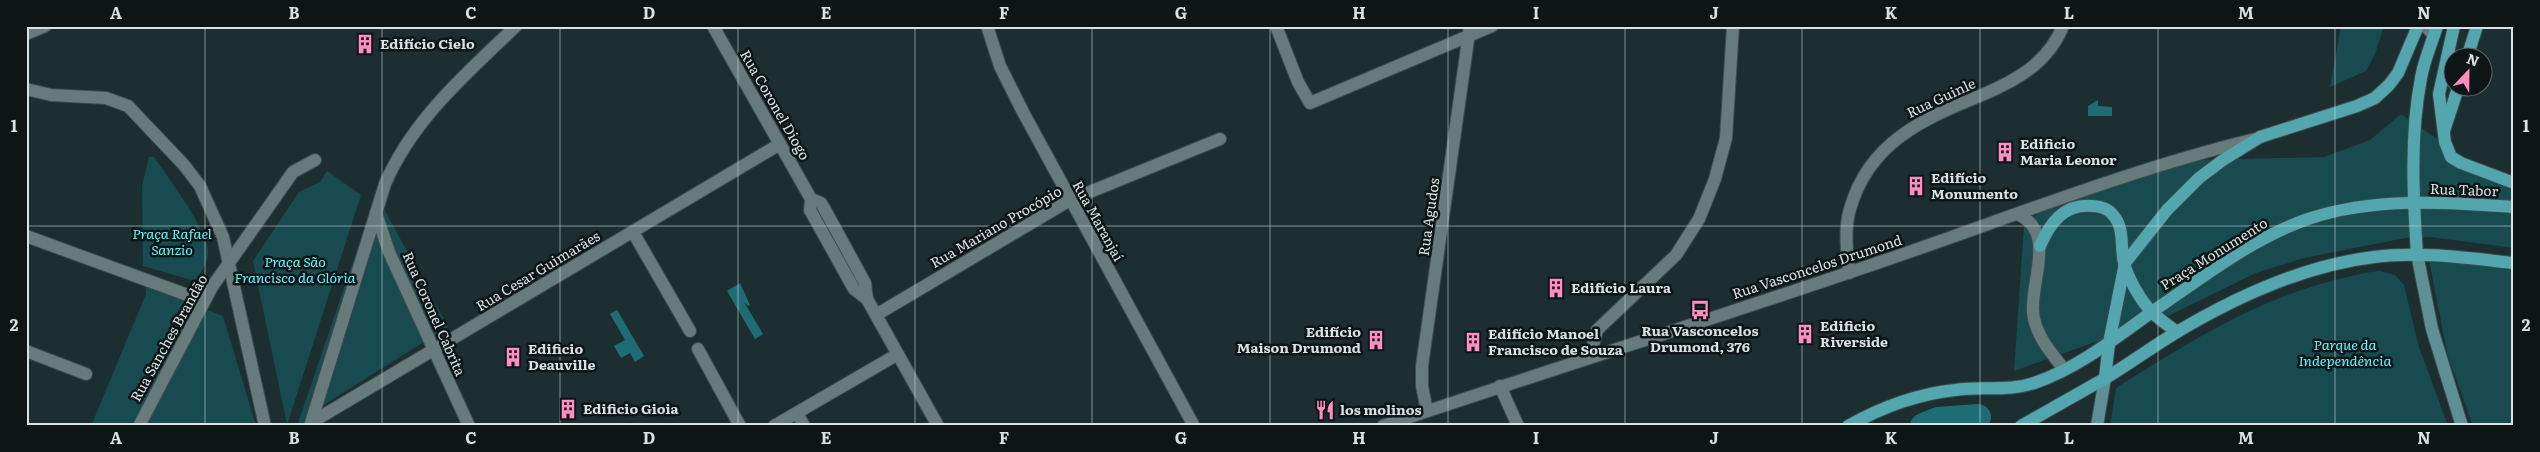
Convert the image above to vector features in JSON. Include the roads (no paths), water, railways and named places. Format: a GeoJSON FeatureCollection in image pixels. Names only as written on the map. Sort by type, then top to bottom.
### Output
{"type":"FeatureCollection","features":[{"type":"Feature","properties":{"kind":"main road"},"geometry":{"type":"LineString","coordinates":[[2124,263],[2156,222],[2185,190],[2223,160],[2260,137],[2357,106],[2375,98],[2389,85],[2398,73],[2418,26]]}},
{"type":"Feature","properties":{"kind":"main road"},"geometry":{"type":"LineString","coordinates":[[2444,131],[2439,94],[2454,26]]}},
{"type":"Feature","properties":{"kind":"main road"},"geometry":{"type":"LineString","coordinates":[[2470,48],[2477,26]]}},
{"type":"Feature","properties":{"kind":"main road"},"geometry":{"type":"LineString","coordinates":[[2432,29],[2421,77],[2414,157],[2413,203],[2417,254],[2432,329],[2462,426]]}},
{"type":"Feature","properties":{"kind":"main road"},"geometry":{"type":"LineString","coordinates":[[2444,131],[2455,98]]}},
{"type":"Feature","properties":{"kind":"main road","name":"Rua Tabor"},"geometry":{"type":"LineString","coordinates":[[2444,131],[2445,142],[2451,157],[2461,163],[2514,183]]}},
{"type":"Feature","properties":{"kind":"main road","name":"Rua Tabor"},"geometry":{"type":"LineString","coordinates":[[2413,203],[2514,207]]}},
{"type":"Feature","properties":{"kind":"main road","name":"Praça Monumento"},"geometry":{"type":"LineString","coordinates":[[1848,426],[1878,410],[1910,398],[1956,390],[2016,389],[2038,382],[2109,343],[2223,264],[2270,235],[2308,219],[2352,208],[2413,203]]}},
{"type":"Feature","properties":{"kind":"main road"},"geometry":{"type":"LineString","coordinates":[[2040,246],[2048,226],[2060,214],[2080,206],[2100,206],[2112,213],[2120,224],[2124,263],[2109,343],[2097,426]]}},
{"type":"Feature","properties":{"kind":"main road"},"geometry":{"type":"LineString","coordinates":[[2021,426],[2105,378],[2177,332],[2259,291],[2324,266],[2374,257],[2417,254],[2514,263]]}},
{"type":"Feature","properties":{"kind":"main road"},"geometry":{"type":"LineString","coordinates":[[2124,263],[2152,312],[2177,332]]}},
{"type":"Feature","properties":{"kind":"street"},"geometry":{"type":"LineString","coordinates":[[26,34],[45,26]]}},
{"type":"Feature","properties":{"kind":"street"},"geometry":{"type":"LineString","coordinates":[[311,424],[376,213],[394,163],[415,128],[450,90],[516,26]]}},
{"type":"Feature","properties":{"kind":"street","name":"Rua Coronel Diogo"},"geometry":{"type":"LineString","coordinates":[[713,26],[811,199],[810,210],[854,289],[867,299],[938,426]]}},
{"type":"Feature","properties":{"kind":"street","name":"Rua Maranjaí"},"geometry":{"type":"LineString","coordinates":[[986,26],[1000,66],[1070,200],[1194,426]]}},
{"type":"Feature","properties":{"kind":"street"},"geometry":{"type":"LineString","coordinates":[[1276,26],[1298,82],[1310,103],[1470,30],[1492,26]]}},
{"type":"Feature","properties":{"kind":"street"},"geometry":{"type":"LineString","coordinates":[[1590,357],[1597,330],[1676,255],[1700,219],[1715,179],[1726,138],[1733,26]]}},
{"type":"Feature","properties":{"kind":"street","name":"Rua Guinle"},"geometry":{"type":"LineString","coordinates":[[1848,273],[1846,242],[1849,210],[1862,179],[1878,155],[1899,136],[1936,114],[2006,85],[2033,68],[2052,49],[2063,26]]}},
{"type":"Feature","properties":{"kind":"street","name":"Rua Agudos"},"geometry":{"type":"LineString","coordinates":[[1427,411],[1422,386],[1422,366],[1470,30]]}},
{"type":"Feature","properties":{"kind":"street"},"geometry":{"type":"LineString","coordinates":[[26,89],[51,96],[106,98],[123,103],[134,111],[200,186],[213,211],[223,237],[265,426]]}},
{"type":"Feature","properties":{"kind":"street","name":"Rua Vasconcelos Drumond"},"geometry":{"type":"LineString","coordinates":[[1383,426],[1848,273],[2195,153],[2260,137]]}},
{"type":"Feature","properties":{"kind":"street","name":"Rua Mariano Procópio"},"geometry":{"type":"LineString","coordinates":[[876,315],[1070,200],[1220,139]]}},
{"type":"Feature","properties":{"kind":"street","name":"Rua Cesar Guimarães"},"geometry":{"type":"LineString","coordinates":[[311,424],[432,350],[780,144]]}},
{"type":"Feature","properties":{"kind":"street"},"geometry":{"type":"LineString","coordinates":[[228,266],[293,172],[315,160]]}},
{"type":"Feature","properties":{"kind":"street","name":"Rua Coronel Cabrita"},"geometry":{"type":"LineString","coordinates":[[376,213],[389,252],[432,350],[469,426]]}},
{"type":"Feature","properties":{"kind":"street"},"geometry":{"type":"LineString","coordinates":[[2019,215],[2027,219],[2033,226],[2040,246],[2033,311],[2041,337],[2064,369]]}},
{"type":"Feature","properties":{"kind":"street"},"geometry":{"type":"LineString","coordinates":[[633,232],[690,331]]}},
{"type":"Feature","properties":{"kind":"street"},"geometry":{"type":"LineString","coordinates":[[26,236],[204,301]]}},
{"type":"Feature","properties":{"kind":"street","name":"Rua Sanches Brandão"},"geometry":{"type":"LineString","coordinates":[[139,426],[204,301],[228,266]]}},
{"type":"Feature","properties":{"kind":"street"},"geometry":{"type":"LineString","coordinates":[[698,349],[740,426]]}},
{"type":"Feature","properties":{"kind":"street"},"geometry":{"type":"LineString","coordinates":[[26,351],[86,374]]}},
{"type":"Feature","properties":{"kind":"street"},"geometry":{"type":"LineString","coordinates":[[774,426],[898,354]]}},
{"type":"Feature","properties":{"kind":"street"},"geometry":{"type":"LineString","coordinates":[[1500,386],[1518,426]]}},
{"type":"Feature","properties":{"kind":"street"},"geometry":{"type":"LineString","coordinates":[[797,413],[804,426]]}},
{"type":"Feature","properties":{"kind":"waterway"},"geometry":{"type":"LineString","coordinates":[[1923,426],[1938,420],[1978,417]]}},
{"type":"Feature","properties":{"kind":"place","name":"Edifício Cielo"},"geometry":{"type":"Point","coordinates":[365,44]}},
{"type":"Feature","properties":{"kind":"place","name":"Edificio Maria Leonor"},"geometry":{"type":"Point","coordinates":[2005,152]}},
{"type":"Feature","properties":{"kind":"place","name":"Edifício Monumento"},"geometry":{"type":"Point","coordinates":[1916,186]}},
{"type":"Feature","properties":{"kind":"place","name":"Edifício Laura"},"geometry":{"type":"Point","coordinates":[1556,288]}},
{"type":"Feature","properties":{"kind":"place","name":"Rua Vasconcelos Drumond, 376"},"geometry":{"type":"Point","coordinates":[1700,310]}},
{"type":"Feature","properties":{"kind":"place","name":"Edificio Riverside"},"geometry":{"type":"Point","coordinates":[1805,334]}},
{"type":"Feature","properties":{"kind":"place","name":"Edifício Maison Drumond"},"geometry":{"type":"Point","coordinates":[1376,340]}},
{"type":"Feature","properties":{"kind":"place","name":"Edifício Manoel Francisco de Souza"},"geometry":{"type":"Point","coordinates":[1473,342]}},
{"type":"Feature","properties":{"kind":"place","name":"Edificio Deauville"},"geometry":{"type":"Point","coordinates":[513,357]}},
{"type":"Feature","properties":{"kind":"place","name":"Edificio Gioia"},"geometry":{"type":"Point","coordinates":[568,409]}},
{"type":"Feature","properties":{"kind":"place","name":"los molinos"},"geometry":{"type":"Point","coordinates":[1325,410]}},
{"type":"Feature","properties":{"kind":"park label","name":"Praça Rafael Sanzio"},"geometry":{"type":"Point","coordinates":[172,242]}},
{"type":"Feature","properties":{"kind":"park label","name":"Praça São Francisco da Glória"},"geometry":{"type":"Point","coordinates":[295,270]}},
{"type":"Feature","properties":{"kind":"park label","name":"Parque da Independência"},"geometry":{"type":"Point","coordinates":[2345,354]}}]}
